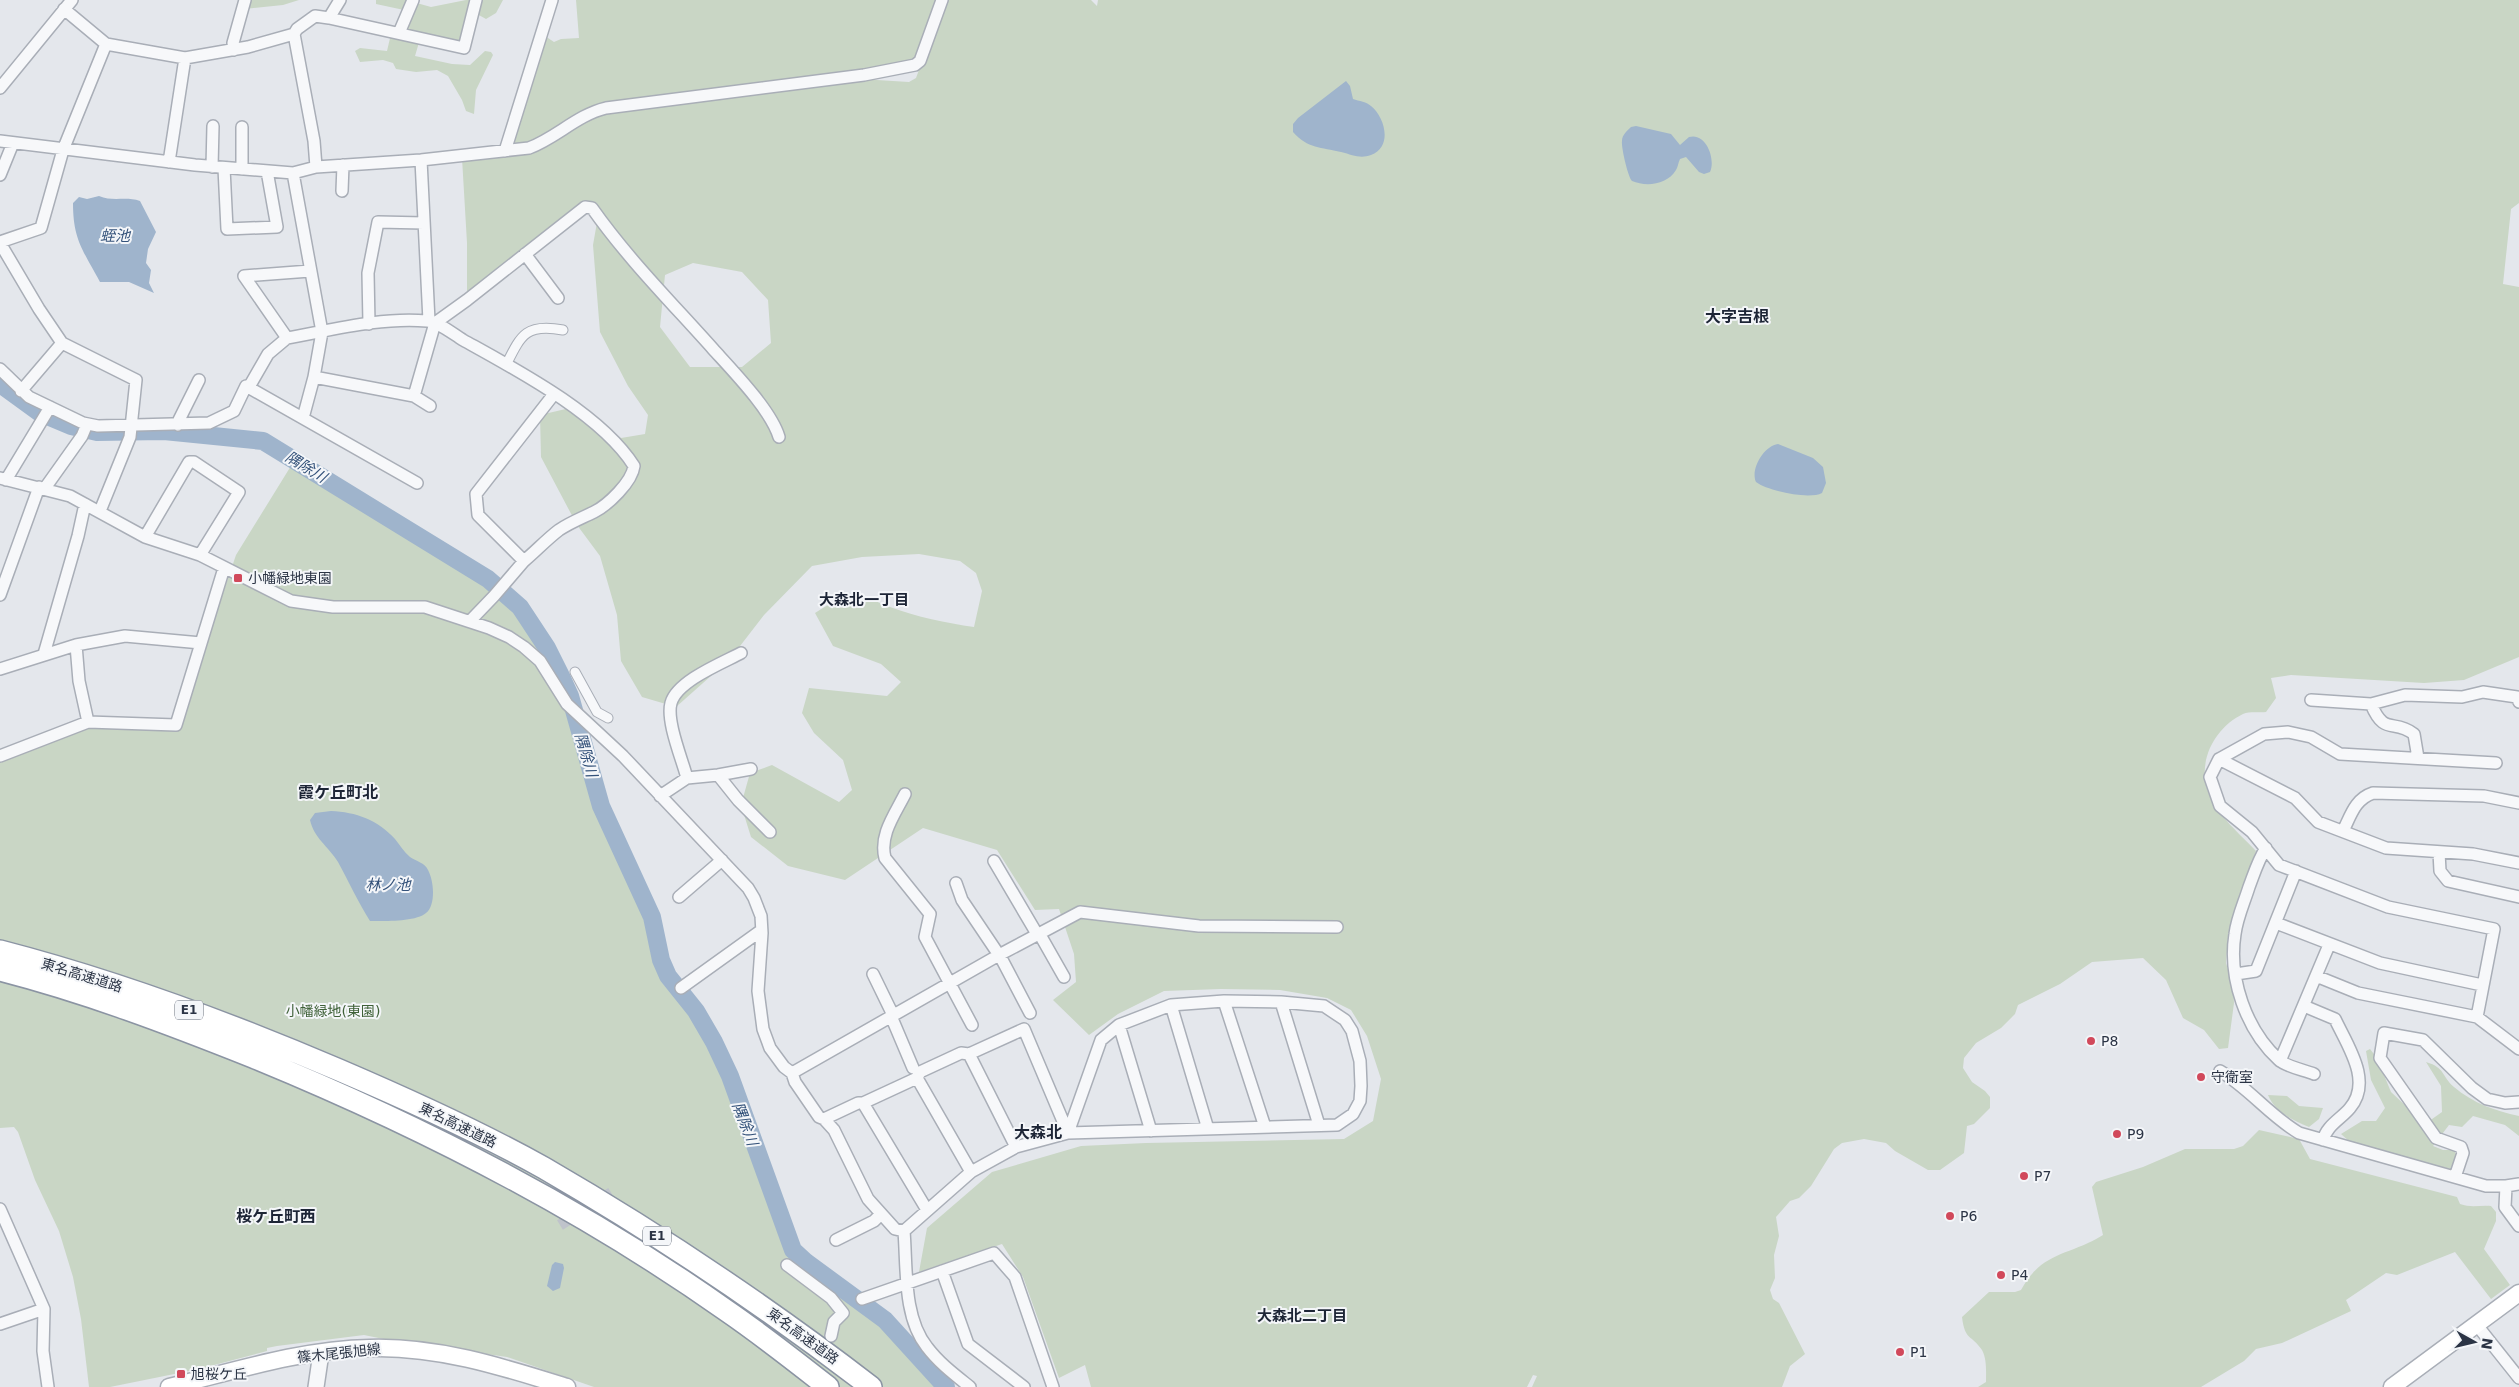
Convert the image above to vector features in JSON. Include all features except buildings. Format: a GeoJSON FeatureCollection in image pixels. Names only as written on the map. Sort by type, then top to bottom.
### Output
{"type":"FeatureCollection","features":[{"type":"Feature","properties":{"kind":"highway","name":"東名高速道路"},"geometry":{"type":"LineString","coordinates":[[0,951],[84,975],[186,1009],[373,1084],[428,1110],[543,1168],[662,1239],[762,1306],[871,1387]]}},
{"type":"Feature","properties":{"kind":"highway","name":"東名高速道路"},"geometry":{"type":"LineString","coordinates":[[0,970],[101,1000],[174,1026],[363,1104],[480,1161],[611,1236],[727,1310],[828,1387]]}},
{"type":"Feature","properties":{"kind":"main road"},"geometry":{"type":"LineString","coordinates":[[2392,1387],[2519,1293]]}},
{"type":"Feature","properties":{"kind":"main road","name":"篠木尾張旭線"},"geometry":{"type":"LineString","coordinates":[[169,1387],[320,1353],[369,1348],[411,1350],[494,1364],[557,1386]]}},
{"type":"Feature","properties":{"kind":"street"},"geometry":{"type":"LineString","coordinates":[[234,50],[238,20],[245,0]]}},
{"type":"Feature","properties":{"kind":"street"},"geometry":{"type":"LineString","coordinates":[[329,18],[340,0]]}},
{"type":"Feature","properties":{"kind":"street"},"geometry":{"type":"LineString","coordinates":[[400,34],[413,0]]}},
{"type":"Feature","properties":{"kind":"street"},"geometry":{"type":"LineString","coordinates":[[2,80],[68,3],[106,44],[185,58],[234,50],[294,34],[315,16],[464,48],[476,0]]}},
{"type":"Feature","properties":{"kind":"street"},"geometry":{"type":"LineString","coordinates":[[505,150],[552,0]]}},
{"type":"Feature","properties":{"kind":"street"},"geometry":{"type":"LineString","coordinates":[[0,141],[212,167],[293,173],[316,167],[421,160],[529,148],[580,117],[606,108],[864,75],[915,65],[920,61],[942,0]]}},
{"type":"Feature","properties":{"kind":"street"},"geometry":{"type":"LineString","coordinates":[[294,34],[314,141],[316,167]]}},
{"type":"Feature","properties":{"kind":"street"},"geometry":{"type":"LineString","coordinates":[[100,511],[131,430],[136,380],[62,344],[0,242],[41,228],[63,150],[106,44]]}},
{"type":"Feature","properties":{"kind":"street"},"geometry":{"type":"LineString","coordinates":[[169,162],[185,58]]}},
{"type":"Feature","properties":{"kind":"street"},"geometry":{"type":"LineString","coordinates":[[212,167],[213,126]]}},
{"type":"Feature","properties":{"kind":"street"},"geometry":{"type":"LineString","coordinates":[[242,127],[242,169]]}},
{"type":"Feature","properties":{"kind":"street"},"geometry":{"type":"LineString","coordinates":[[0,175],[13,143]]}},
{"type":"Feature","properties":{"kind":"street"},"geometry":{"type":"LineString","coordinates":[[414,396],[432,322],[421,160]]}},
{"type":"Feature","properties":{"kind":"street"},"geometry":{"type":"LineString","coordinates":[[342,191],[343,165]]}},
{"type":"Feature","properties":{"kind":"street"},"geometry":{"type":"LineString","coordinates":[[224,168],[227,230],[277,227],[267,171]]}},
{"type":"Feature","properties":{"kind":"street"},"geometry":{"type":"LineString","coordinates":[[293,173],[322,332],[314,377],[303,418]]}},
{"type":"Feature","properties":{"kind":"street"},"geometry":{"type":"LineString","coordinates":[[432,322],[525,254],[585,207],[592,208],[650,281],[690,322],[743,382],[779,436]]}},
{"type":"Feature","properties":{"kind":"street"},"geometry":{"type":"LineString","coordinates":[[369,324],[368,273],[378,222],[424,223]]}},
{"type":"Feature","properties":{"kind":"street"},"geometry":{"type":"LineString","coordinates":[[525,254],[558,298]]}},
{"type":"Feature","properties":{"kind":"street"},"geometry":{"type":"LineString","coordinates":[[287,338],[244,276],[310,271]]}},
{"type":"Feature","properties":{"kind":"street"},"geometry":{"type":"LineString","coordinates":[[0,368],[21,391],[47,411],[86,428],[131,430],[209,423],[234,411],[246,386],[249,387],[268,354],[287,338],[393,320],[432,322],[554,394],[609,435],[625,452],[634,466],[633,473],[621,488],[596,511],[574,520],[558,531],[524,561],[470,621]]}},
{"type":"Feature","properties":{"kind":"street"},"geometry":{"type":"LineString","coordinates":[[506,365],[523,334],[537,328],[563,330]]}},
{"type":"Feature","properties":{"kind":"street"},"geometry":{"type":"LineString","coordinates":[[21,391],[62,344]]}},
{"type":"Feature","properties":{"kind":"street"},"geometry":{"type":"LineString","coordinates":[[314,377],[414,396],[430,406]]}},
{"type":"Feature","properties":{"kind":"street"},"geometry":{"type":"LineString","coordinates":[[178,425],[199,380]]}},
{"type":"Feature","properties":{"kind":"street"},"geometry":{"type":"LineString","coordinates":[[249,387],[417,482]]}},
{"type":"Feature","properties":{"kind":"street"},"geometry":{"type":"LineString","coordinates":[[524,561],[478,515],[476,494],[554,394]]}},
{"type":"Feature","properties":{"kind":"street"},"geometry":{"type":"LineString","coordinates":[[47,411],[3,479],[70,496],[145,537],[200,554],[291,601],[333,607],[425,607],[470,621],[509,637],[540,661],[567,704],[623,756],[722,860],[754,898],[761,916],[762,932],[758,991],[763,1029],[770,1048],[784,1068],[792,1073],[795,1082],[814,1110],[834,1130],[868,1199],[896,1229],[904,1231]]}},
{"type":"Feature","properties":{"kind":"street"},"geometry":{"type":"LineString","coordinates":[[0,595],[42,488],[86,428]]}},
{"type":"Feature","properties":{"kind":"street"},"geometry":{"type":"LineString","coordinates":[[145,537],[189,462],[194,462],[239,492],[200,554]]}},
{"type":"Feature","properties":{"kind":"street"},"geometry":{"type":"LineString","coordinates":[[44,654],[78,536],[85,504]]}},
{"type":"Feature","properties":{"kind":"street"},"geometry":{"type":"LineString","coordinates":[[0,756],[88,722],[176,725],[224,568]]}},
{"type":"Feature","properties":{"kind":"street"},"geometry":{"type":"LineString","coordinates":[[0,669],[76,645],[125,636],[201,643]]}},
{"type":"Feature","properties":{"kind":"street"},"geometry":{"type":"LineString","coordinates":[[76,645],[79,681],[88,722]]}},
{"type":"Feature","properties":{"kind":"street"},"geometry":{"type":"LineString","coordinates":[[687,778],[670,716],[673,697],[687,682],[742,652]]}},
{"type":"Feature","properties":{"kind":"street"},"geometry":{"type":"LineString","coordinates":[[576,672],[597,712],[608,718]]}},
{"type":"Feature","properties":{"kind":"street"},"geometry":{"type":"LineString","coordinates":[[2311,700],[2371,704],[2405,695],[2462,698],[2483,692],[2510,695],[2517,697],[2519,702]]}},
{"type":"Feature","properties":{"kind":"street"},"geometry":{"type":"LineString","coordinates":[[2371,704],[2380,722],[2389,726],[2406,728],[2414,734],[2418,758]]}},
{"type":"Feature","properties":{"kind":"street"},"geometry":{"type":"LineString","coordinates":[[2477,1017],[2494,929],[2388,907],[2279,865],[2252,832],[2220,806],[2210,777],[2220,759],[2264,734],[2288,732],[2311,737],[2340,754],[2496,763]]}},
{"type":"Feature","properties":{"kind":"street"},"geometry":{"type":"LineString","coordinates":[[2220,759],[2295,798],[2318,822],[2386,848],[2473,854],[2519,863]]}},
{"type":"Feature","properties":{"kind":"street"},"geometry":{"type":"LineString","coordinates":[[660,796],[687,778],[751,769]]}},
{"type":"Feature","properties":{"kind":"street"},"geometry":{"type":"LineString","coordinates":[[718,775],[738,800],[770,832]]}},
{"type":"Feature","properties":{"kind":"street"},"geometry":{"type":"LineString","coordinates":[[2343,831],[2356,804],[2362,798],[2373,793],[2484,796],[2510,803],[2519,803]]}},
{"type":"Feature","properties":{"kind":"street"},"geometry":{"type":"LineString","coordinates":[[905,794],[885,833],[883,850],[888,864],[930,914],[925,937],[952,983],[972,1025]]}},
{"type":"Feature","properties":{"kind":"street"},"geometry":{"type":"LineString","coordinates":[[2266,848],[2239,913],[2233,954],[2243,1007],[2264,1043],[2280,1061],[2314,1074]]}},
{"type":"Feature","properties":{"kind":"street"},"geometry":{"type":"LineString","coordinates":[[2438,852],[2440,871],[2448,881],[2519,897]]}},
{"type":"Feature","properties":{"kind":"street"},"geometry":{"type":"LineString","coordinates":[[679,897],[722,860]]}},
{"type":"Feature","properties":{"kind":"street"},"geometry":{"type":"LineString","coordinates":[[994,861],[1064,977]]}},
{"type":"Feature","properties":{"kind":"street"},"geometry":{"type":"LineString","coordinates":[[2236,974],[2256,972],[2296,871]]}},
{"type":"Feature","properties":{"kind":"street"},"geometry":{"type":"LineString","coordinates":[[956,883],[962,900],[999,954],[1030,1013]]}},
{"type":"Feature","properties":{"kind":"street"},"geometry":{"type":"LineString","coordinates":[[792,1073],[952,983],[999,954],[1080,912],[1199,926],[1337,927]]}},
{"type":"Feature","properties":{"kind":"street"},"geometry":{"type":"LineString","coordinates":[[2276,923],[2329,945],[2380,962],[2482,985]]}},
{"type":"Feature","properties":{"kind":"street"},"geometry":{"type":"LineString","coordinates":[[681,988],[759,932],[762,932]]}},
{"type":"Feature","properties":{"kind":"street"},"geometry":{"type":"LineString","coordinates":[[2280,1061],[2329,945]]}},
{"type":"Feature","properties":{"kind":"street"},"geometry":{"type":"LineString","coordinates":[[874,974],[915,1073],[971,1172]]}},
{"type":"Feature","properties":{"kind":"street"},"geometry":{"type":"LineString","coordinates":[[2316,976],[2358,993],[2477,1017],[2519,1049]]}},
{"type":"Feature","properties":{"kind":"street"},"geometry":{"type":"LineString","coordinates":[[1224,1001],[1264,1127]]}},
{"type":"Feature","properties":{"kind":"street"},"geometry":{"type":"LineString","coordinates":[[904,1231],[971,1172],[1016,1147],[1068,1133],[1337,1125],[1353,1114],[1360,1101],[1360,1062],[1352,1031],[1344,1020],[1324,1006],[1281,1002],[1224,1001],[1171,1005],[1118,1025],[1101,1040],[1068,1133]]}},
{"type":"Feature","properties":{"kind":"street"},"geometry":{"type":"LineString","coordinates":[[1281,1002],[1319,1125]]}},
{"type":"Feature","properties":{"kind":"street"},"geometry":{"type":"LineString","coordinates":[[1171,1005],[1208,1129]]}},
{"type":"Feature","properties":{"kind":"street"},"geometry":{"type":"LineString","coordinates":[[2304,1006],[2336,1019],[2360,1078],[2356,1099],[2350,1108],[2326,1132],[2323,1140]]}},
{"type":"Feature","properties":{"kind":"street"},"geometry":{"type":"LineString","coordinates":[[1118,1025],[1150,1131]]}},
{"type":"Feature","properties":{"kind":"street"},"geometry":{"type":"LineString","coordinates":[[824,1119],[858,1103],[863,1103],[915,1073],[961,1053],[969,1054],[1024,1029],[1068,1133]]}},
{"type":"Feature","properties":{"kind":"street"},"geometry":{"type":"LineString","coordinates":[[2455,1178],[2463,1153],[2461,1147],[2436,1138],[2380,1058],[2384,1033],[2423,1040],[2472,1088],[2487,1099],[2506,1103],[2519,1102]]}},
{"type":"Feature","properties":{"kind":"street"},"geometry":{"type":"LineString","coordinates":[[969,1054],[1016,1147]]}},
{"type":"Feature","properties":{"kind":"street"},"geometry":{"type":"LineString","coordinates":[[2220,1071],[2237,1082],[2282,1123],[2299,1133],[2486,1186],[2519,1184]]}},
{"type":"Feature","properties":{"kind":"street"},"geometry":{"type":"LineString","coordinates":[[863,1103],[927,1210]]}},
{"type":"Feature","properties":{"kind":"street"},"geometry":{"type":"LineString","coordinates":[[2506,1186],[2504,1207],[2519,1226]]}},
{"type":"Feature","properties":{"kind":"street"},"geometry":{"type":"LineString","coordinates":[[0,1209],[44,1309],[43,1351],[48,1387]]}},
{"type":"Feature","properties":{"kind":"street"},"geometry":{"type":"LineString","coordinates":[[836,1240],[874,1221],[881,1214]]}},
{"type":"Feature","properties":{"kind":"street"},"geometry":{"type":"LineString","coordinates":[[904,1231],[910,1309],[926,1346],[940,1362],[970,1387]]}},
{"type":"Feature","properties":{"kind":"street"},"geometry":{"type":"LineString","coordinates":[[862,1299],[994,1253],[1015,1277],[1053,1387]]}},
{"type":"Feature","properties":{"kind":"street"},"geometry":{"type":"LineString","coordinates":[[787,1266],[832,1298],[843,1313],[834,1322],[831,1336]]}},
{"type":"Feature","properties":{"kind":"street"},"geometry":{"type":"LineString","coordinates":[[942,1272],[968,1344],[1024,1387]]}},
{"type":"Feature","properties":{"kind":"street"},"geometry":{"type":"LineString","coordinates":[[0,1324],[44,1309]]}},
{"type":"Feature","properties":{"kind":"street"},"geometry":{"type":"LineString","coordinates":[[2476,1324],[2519,1378]]}},
{"type":"Feature","properties":{"kind":"street"},"geometry":{"type":"LineString","coordinates":[[316,1387],[320,1353]]}},
{"type":"Feature","properties":{"kind":"green space"},"geometry":{"type":"Polygon","coordinates":[[[248,0],[299,0],[283,5],[245,9],[248,0]]]}},
{"type":"Feature","properties":{"kind":"green space"},"geometry":{"type":"Polygon","coordinates":[[[376,0],[408,0],[404,10],[376,4],[376,0]]]}},
{"type":"Feature","properties":{"kind":"green space"},"geometry":{"type":"Polygon","coordinates":[[[474,0],[462,44],[404,30],[413,2],[431,7],[474,0]]]}},
{"type":"Feature","properties":{"kind":"green space"},"geometry":{"type":"Polygon","coordinates":[[[481,0],[503,0],[496,13],[486,19],[477,14],[481,0]]]}},
{"type":"Feature","properties":{"kind":"green space"},"geometry":{"type":"Polygon","coordinates":[[[576,0],[939,0],[913,63],[630,101],[536,142],[511,148],[545,36],[554,42],[561,39],[579,38],[576,0]]]}},
{"type":"Feature","properties":{"kind":"green space"},"geometry":{"type":"Polygon","coordinates":[[[945,0],[1091,0],[1097,6],[1098,0],[2519,0],[2519,203],[2511,209],[2503,284],[2519,287],[2519,657],[2464,680],[2424,683],[2291,675],[2271,678],[2276,698],[2266,712],[2243,714],[2233,720],[2216,737],[2206,759],[2206,782],[2213,802],[2230,824],[2256,851],[2239,896],[2228,936],[2226,963],[2233,986],[2234,1003],[2228,1048],[2219,1049],[2204,1030],[2183,1018],[2166,980],[2143,958],[2092,962],[2060,984],[2018,1005],[2015,1014],[2001,1028],[1976,1043],[1964,1058],[1963,1068],[1972,1082],[1990,1097],[1990,1108],[1974,1124],[1967,1126],[1964,1153],[1940,1170],[1928,1170],[1895,1151],[1886,1143],[1864,1139],[1842,1143],[1834,1149],[1811,1186],[1799,1198],[1790,1201],[1776,1217],[1779,1236],[1774,1255],[1775,1278],[1770,1290],[1773,1299],[1779,1303],[1805,1354],[1790,1366],[1782,1387],[1532,1387],[1537,1376],[1533,1375],[1527,1387],[1091,1387],[1085,1365],[1059,1378],[1023,1277],[1002,1244],[919,1272],[927,1228],[992,1172],[1081,1146],[1344,1139],[1373,1121],[1381,1079],[1367,1036],[1351,1010],[1327,998],[1280,990],[1221,989],[1164,991],[1118,1014],[1089,1035],[1053,1000],[1076,982],[1074,954],[1059,909],[1035,910],[997,850],[923,828],[845,880],[788,866],[751,837],[741,805],[750,773],[772,765],[839,802],[852,790],[843,760],[814,733],[802,713],[809,688],[887,696],[901,682],[881,664],[833,646],[815,613],[836,601],[861,597],[921,617],[974,627],[982,591],[976,573],[960,561],[919,554],[862,557],[812,566],[764,615],[730,659],[676,707],[642,697],[621,661],[617,615],[600,556],[577,525],[541,457],[540,415],[570,408],[594,420],[621,438],[645,434],[648,415],[628,386],[600,332],[593,245],[599,211],[592,203],[467,295],[467,243],[462,158],[506,153],[594,114],[861,79],[909,82],[916,78],[945,0]],[[693,263],[665,275],[660,327],[690,367],[742,367],[771,343],[768,300],[742,272],[693,263]]]}},
{"type":"Feature","properties":{"kind":"green space"},"geometry":{"type":"Polygon","coordinates":[[[391,34],[420,39],[415,56],[452,64],[470,65],[485,51],[491,52],[493,55],[476,90],[474,114],[466,111],[448,76],[437,70],[416,72],[396,69],[393,63],[383,60],[360,62],[355,51],[360,48],[387,51],[391,34]]]}},
{"type":"Feature","properties":{"kind":"green space","name":"小幡緑地(東園)"},"geometry":{"type":"Polygon","coordinates":[[[294,461],[469,568],[510,599],[545,650],[582,724],[599,800],[651,923],[664,985],[681,992],[697,1004],[717,1039],[739,1091],[800,1262],[895,1335],[942,1387],[594,1387],[507,1357],[423,1347],[364,1335],[277,1346],[267,1348],[267,1351],[199,1369],[110,1387],[89,1387],[81,1319],[73,1277],[59,1231],[35,1180],[18,1132],[14,1127],[0,1128],[0,763],[71,730],[180,720],[236,555],[294,461]]]}},
{"type":"Feature","properties":{"kind":"green space"},"geometry":{"type":"Polygon","coordinates":[[[2370,1049],[2377,1058],[2391,1092],[2425,1124],[2442,1112],[2441,1086],[2426,1062],[2437,1067],[2454,1087],[2469,1098],[2501,1112],[2519,1116],[2519,1136],[2505,1125],[2473,1116],[2462,1127],[2449,1125],[2433,1146],[2443,1150],[2454,1150],[2457,1156],[2450,1169],[2350,1142],[2341,1134],[2362,1121],[2376,1121],[2385,1108],[2371,1080],[2366,1051],[2370,1049]]]}},
{"type":"Feature","properties":{"kind":"green space"},"geometry":{"type":"Polygon","coordinates":[[[2268,1095],[2287,1096],[2299,1106],[2323,1108],[2319,1119],[2309,1127],[2280,1111],[2268,1095]]]}},
{"type":"Feature","properties":{"kind":"green space"},"geometry":{"type":"Polygon","coordinates":[[[2259,1130],[2299,1139],[2310,1159],[2457,1197],[2460,1204],[2491,1206],[2496,1212],[2496,1221],[2484,1249],[2510,1285],[2491,1299],[2455,1252],[2397,1275],[2386,1273],[2346,1300],[2351,1311],[2282,1343],[2256,1349],[2244,1361],[2201,1387],[1978,1387],[1986,1382],[1985,1357],[1982,1350],[1967,1334],[1962,1317],[1989,1292],[2015,1292],[2021,1290],[2029,1277],[2047,1261],[2103,1235],[2092,1187],[2096,1182],[2143,1167],[2185,1149],[2234,1149],[2243,1146],[2259,1130]]]}},
{"type":"Feature","properties":{"kind":"water"},"geometry":{"type":"Polygon","coordinates":[[[1346,81],[1350,86],[1353,99],[1371,106],[1383,124],[1384,139],[1382,146],[1371,155],[1356,156],[1315,146],[1304,142],[1293,132],[1293,124],[1298,118],[1346,81]]]}},
{"type":"Feature","properties":{"kind":"water"},"geometry":{"type":"Polygon","coordinates":[[[1636,126],[1671,134],[1680,145],[1689,137],[1695,137],[1705,142],[1712,160],[1710,172],[1704,174],[1699,172],[1686,157],[1680,159],[1677,169],[1662,182],[1644,184],[1632,181],[1625,162],[1622,141],[1626,132],[1631,127],[1636,126]]]}},
{"type":"Feature","properties":{"kind":"water","name":"蛭池"},"geometry":{"type":"Polygon","coordinates":[[[99,196],[109,199],[140,201],[156,232],[148,249],[146,263],[151,270],[149,283],[154,293],[129,282],[100,282],[80,244],[73,216],[73,203],[79,197],[87,199],[99,196]]]}},
{"type":"Feature","properties":{"kind":"water"},"geometry":{"type":"Polygon","coordinates":[[[1778,444],[1813,458],[1823,467],[1826,483],[1822,493],[1808,496],[1789,494],[1756,482],[1755,471],[1763,453],[1778,444]]]}},
{"type":"Feature","properties":{"kind":"water","name":"林ノ池"},"geometry":{"type":"Polygon","coordinates":[[[331,811],[358,815],[374,822],[388,832],[410,857],[427,868],[433,886],[433,899],[426,913],[415,918],[370,921],[338,862],[318,837],[312,826],[310,820],[315,813],[331,811]]]}},
{"type":"Feature","properties":{"kind":"water"},"geometry":{"type":"Polygon","coordinates":[[[555,1262],[563,1264],[564,1268],[560,1288],[553,1291],[547,1286],[552,1265],[555,1262]]]}},
{"type":"Feature","properties":{"kind":"waterway","name":"隅除川"},"geometry":{"type":"LineString","coordinates":[[0,384],[40,413],[71,426],[97,432],[164,431],[263,441],[488,579],[520,607],[547,648],[570,696],[601,806],[652,917],[661,960],[668,976],[696,1011],[714,1042],[730,1076],[793,1250],[806,1262],[885,1320],[946,1387]]}},
{"type":"Feature","properties":{"kind":"tunnel"},"geometry":{"type":"LineString","coordinates":[[560,1225],[614,1191]]}},
{"type":"Feature","properties":{"kind":"place","name":"小幡緑地東園"},"geometry":{"type":"Point","coordinates":[238,578]}},
{"type":"Feature","properties":{"kind":"place","name":"P8"},"geometry":{"type":"Point","coordinates":[2091,1041]}},
{"type":"Feature","properties":{"kind":"place","name":"守衛室"},"geometry":{"type":"Point","coordinates":[2201,1077]}},
{"type":"Feature","properties":{"kind":"place","name":"P9"},"geometry":{"type":"Point","coordinates":[2117,1134]}},
{"type":"Feature","properties":{"kind":"place","name":"P7"},"geometry":{"type":"Point","coordinates":[2024,1176]}},
{"type":"Feature","properties":{"kind":"place","name":"P6"},"geometry":{"type":"Point","coordinates":[1950,1216]}},
{"type":"Feature","properties":{"kind":"place","name":"P4"},"geometry":{"type":"Point","coordinates":[2001,1275]}},
{"type":"Feature","properties":{"kind":"place","name":"P1"},"geometry":{"type":"Point","coordinates":[1900,1352]}},
{"type":"Feature","properties":{"kind":"place","name":"旭桜ケ丘"},"geometry":{"type":"Point","coordinates":[181,1374]}},
{"type":"Feature","properties":{"kind":"district","name":"大字吉根"},"geometry":{"type":"Point","coordinates":[1737,316]}},
{"type":"Feature","properties":{"kind":"district","name":"大森北一丁目"},"geometry":{"type":"Point","coordinates":[864,600]}},
{"type":"Feature","properties":{"kind":"district","name":"霞ケ丘町北"},"geometry":{"type":"Point","coordinates":[338,792]}},
{"type":"Feature","properties":{"kind":"district","name":"大森北"},"geometry":{"type":"Point","coordinates":[1038,1132]}},
{"type":"Feature","properties":{"kind":"district","name":"桜ケ丘町西"},"geometry":{"type":"Point","coordinates":[276,1216]}},
{"type":"Feature","properties":{"kind":"district","name":"大森北二丁目"},"geometry":{"type":"Point","coordinates":[1302,1316]}}]}
